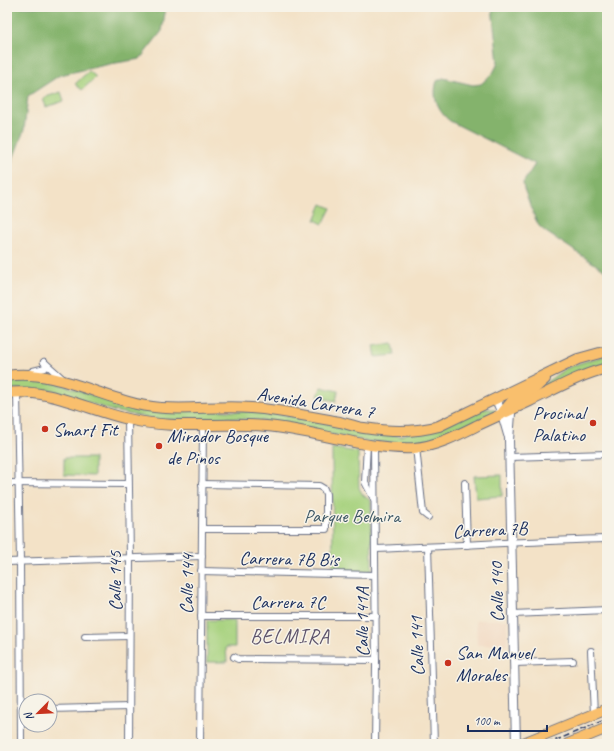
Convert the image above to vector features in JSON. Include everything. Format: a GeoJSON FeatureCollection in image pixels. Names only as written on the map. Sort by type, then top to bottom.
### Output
{"type":"FeatureCollection","features":[{"type":"Feature","properties":{"kind":"main road","name":"Avenida Carrera 7"},"geometry":{"type":"LineString","coordinates":[[7,376],[26,375],[65,382],[99,394],[167,409],[230,407],[274,410],[363,428],[385,431],[408,431],[434,427],[457,418],[578,359],[607,351]]}},
{"type":"Feature","properties":{"kind":"main road","name":"Avenida Carrera 7"},"geometry":{"type":"LineString","coordinates":[[12,392],[56,397],[128,419],[156,424],[235,424],[286,428],[370,446],[416,448],[446,440],[586,374],[607,368]]}},
{"type":"Feature","properties":{"kind":"main road"},"geometry":{"type":"LineString","coordinates":[[507,410],[516,398],[538,386],[551,372]]}},
{"type":"Feature","properties":{"kind":"main road"},"geometry":{"type":"LineString","coordinates":[[521,744],[607,709]]}},
{"type":"Feature","properties":{"kind":"main road"},"geometry":{"type":"LineString","coordinates":[[568,744],[607,728]]}},
{"type":"Feature","properties":{"kind":"street"},"geometry":{"type":"LineString","coordinates":[[26,375],[33,371],[45,368],[46,365],[44,362],[65,382]]}},
{"type":"Feature","properties":{"kind":"street"},"geometry":{"type":"LineString","coordinates":[[12,392],[19,483],[23,693]]}},
{"type":"Feature","properties":{"kind":"street","name":"Calle 140"},"geometry":{"type":"LineString","coordinates":[[500,397],[507,410],[510,457],[516,744]]}},
{"type":"Feature","properties":{"kind":"street","name":"Calle 145"},"geometry":{"type":"LineString","coordinates":[[128,419],[130,558],[129,744]]}},
{"type":"Feature","properties":{"kind":"street","name":"Calle 144"},"geometry":{"type":"LineString","coordinates":[[200,744],[203,424]]}},
{"type":"Feature","properties":{"kind":"street","name":"Calle 141A"},"geometry":{"type":"LineString","coordinates":[[370,446],[365,482],[375,500]]}},
{"type":"Feature","properties":{"kind":"street","name":"Calle 141A"},"geometry":{"type":"LineString","coordinates":[[370,446],[375,500],[375,744]]}},
{"type":"Feature","properties":{"kind":"street"},"geometry":{"type":"LineString","coordinates":[[416,448],[423,513],[428,517]]}},
{"type":"Feature","properties":{"kind":"street"},"geometry":{"type":"LineString","coordinates":[[510,457],[607,454]]}},
{"type":"Feature","properties":{"kind":"street"},"geometry":{"type":"LineString","coordinates":[[7,483],[128,484]]}},
{"type":"Feature","properties":{"kind":"street"},"geometry":{"type":"LineString","coordinates":[[465,483],[467,545]]}},
{"type":"Feature","properties":{"kind":"street"},"geometry":{"type":"LineString","coordinates":[[202,484],[319,486],[324,489],[326,494],[326,529],[202,529]]}},
{"type":"Feature","properties":{"kind":"street","name":"Carrera 7B"},"geometry":{"type":"LineString","coordinates":[[375,549],[607,539]]}},
{"type":"Feature","properties":{"kind":"street","name":"Calle 141"},"geometry":{"type":"LineString","coordinates":[[428,547],[434,744]]}},
{"type":"Feature","properties":{"kind":"street"},"geometry":{"type":"LineString","coordinates":[[7,562],[202,556]]}},
{"type":"Feature","properties":{"kind":"street","name":"Carrera 7B Bis"},"geometry":{"type":"LineString","coordinates":[[201,571],[375,575]]}},
{"type":"Feature","properties":{"kind":"street"},"geometry":{"type":"LineString","coordinates":[[513,614],[607,610]]}},
{"type":"Feature","properties":{"kind":"street","name":"Carrera 7C"},"geometry":{"type":"LineString","coordinates":[[201,616],[376,616]]}},
{"type":"Feature","properties":{"kind":"street"},"geometry":{"type":"LineString","coordinates":[[85,637],[129,636]]}},
{"type":"Feature","properties":{"kind":"street"},"geometry":{"type":"LineString","coordinates":[[591,651],[594,714]]}},
{"type":"Feature","properties":{"kind":"street"},"geometry":{"type":"LineString","coordinates":[[234,657],[376,660]]}},
{"type":"Feature","properties":{"kind":"street"},"geometry":{"type":"LineString","coordinates":[[514,663],[573,661]]}},
{"type":"Feature","properties":{"kind":"street"},"geometry":{"type":"LineString","coordinates":[[58,709],[129,707]]}},
{"type":"Feature","properties":{"kind":"street"},"geometry":{"type":"LineString","coordinates":[[20,744],[21,733]]}},
{"type":"Feature","properties":{"kind":"shaded area"},"geometry":{"type":"Polygon","coordinates":[[[476,620],[508,620],[507,645],[477,645],[476,620]]]}},
{"type":"Feature","properties":{"kind":"green space"},"geometry":{"type":"Polygon","coordinates":[[[7,7],[166,7],[162,31],[140,59],[60,75],[28,96],[24,130],[7,175],[7,7]]]}},
{"type":"Feature","properties":{"kind":"green space"},"geometry":{"type":"Polygon","coordinates":[[[492,7],[607,7],[607,272],[539,226],[523,183],[535,164],[450,121],[439,108],[435,98],[437,81],[443,78],[473,85],[481,84],[493,73],[498,63],[492,7]]]}},
{"type":"Feature","properties":{"kind":"green space"},"geometry":{"type":"Polygon","coordinates":[[[89,71],[96,77],[82,90],[75,84],[89,71]]]}},
{"type":"Feature","properties":{"kind":"green space"},"geometry":{"type":"Polygon","coordinates":[[[61,92],[64,101],[46,107],[43,98],[61,92]]]}},
{"type":"Feature","properties":{"kind":"green space"},"geometry":{"type":"Polygon","coordinates":[[[322,204],[331,208],[323,224],[315,220],[322,204]]]}},
{"type":"Feature","properties":{"kind":"green space"},"geometry":{"type":"Polygon","coordinates":[[[393,343],[395,355],[376,357],[374,346],[393,343]]]}},
{"type":"Feature","properties":{"kind":"green space"},"geometry":{"type":"Polygon","coordinates":[[[607,355],[607,364],[586,369],[537,393],[538,388],[565,369],[607,355]]]}},
{"type":"Feature","properties":{"kind":"green space"},"geometry":{"type":"Polygon","coordinates":[[[26,379],[57,383],[110,401],[229,411],[268,412],[400,436],[483,409],[492,409],[497,412],[431,440],[392,443],[364,441],[265,421],[231,418],[160,420],[113,411],[52,390],[7,389],[7,380],[26,379]]]}},
{"type":"Feature","properties":{"kind":"green space"},"geometry":{"type":"Polygon","coordinates":[[[321,387],[338,391],[336,401],[318,397],[321,387]]]}},
{"type":"Feature","properties":{"kind":"green space","name":"Parque Belmira"},"geometry":{"type":"Polygon","coordinates":[[[332,448],[358,452],[359,488],[363,495],[371,501],[372,572],[333,571],[332,448]]]}},
{"type":"Feature","properties":{"kind":"green space"},"geometry":{"type":"Polygon","coordinates":[[[64,458],[94,458],[94,476],[64,475],[64,458]]]}},
{"type":"Feature","properties":{"kind":"green space"},"geometry":{"type":"Polygon","coordinates":[[[502,475],[502,496],[476,498],[474,476],[502,475]]]}},
{"type":"Feature","properties":{"kind":"green space"},"geometry":{"type":"Polygon","coordinates":[[[207,620],[235,620],[235,647],[226,647],[227,662],[207,662],[207,620]]]}},
{"type":"Feature","properties":{"kind":"railway"},"geometry":{"type":"LineString","coordinates":[[547,744],[607,719]]}},
{"type":"Feature","properties":{"kind":"place","name":"Procinal Palatino"},"geometry":{"type":"Point","coordinates":[593,423]}},
{"type":"Feature","properties":{"kind":"place","name":"Smart Fit"},"geometry":{"type":"Point","coordinates":[45,429]}},
{"type":"Feature","properties":{"kind":"place","name":"Mirador Bosque de Pinos"},"geometry":{"type":"Point","coordinates":[159,446]}},
{"type":"Feature","properties":{"kind":"place","name":"San Manuel Morales"},"geometry":{"type":"Point","coordinates":[448,663]}},
{"type":"Feature","properties":{"kind":"district","name":"BELMIRA"},"geometry":{"type":"Point","coordinates":[290,636]}}]}
